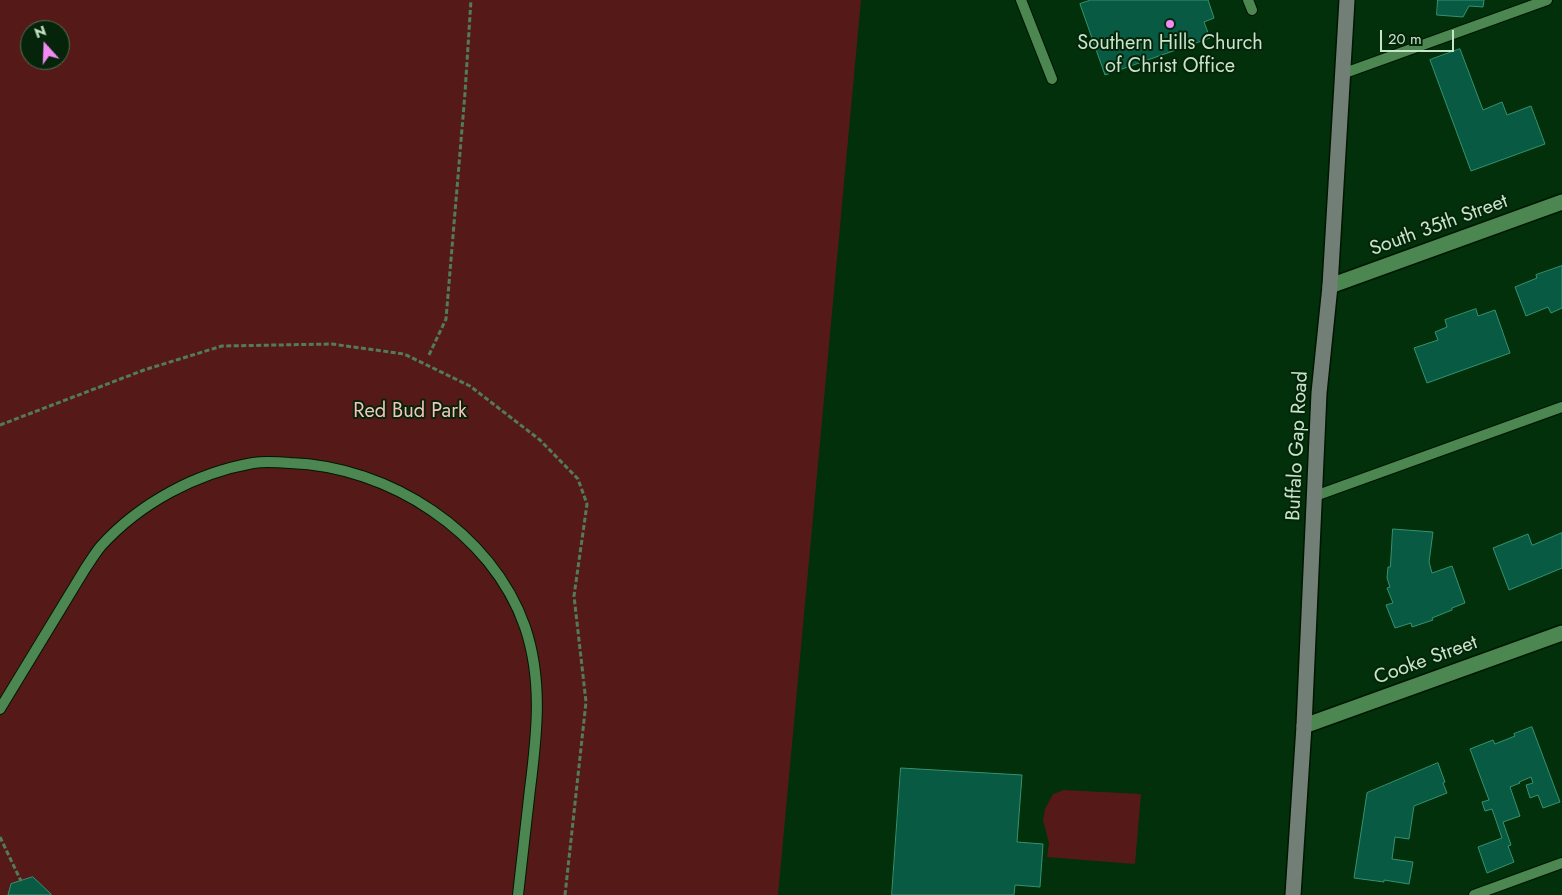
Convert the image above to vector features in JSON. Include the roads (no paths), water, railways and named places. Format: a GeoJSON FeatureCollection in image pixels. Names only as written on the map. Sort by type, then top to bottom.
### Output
{"type":"FeatureCollection","features":[{"type":"Feature","properties":{"kind":"main road","name":"Buffalo Gap Road"},"geometry":{"type":"LineString","coordinates":[[1293,895],[1304,726],[1319,393],[1330,286],[1347,0]]}},
{"type":"Feature","properties":{"kind":"street","name":"South 35th Street"},"geometry":{"type":"LineString","coordinates":[[1330,286],[1562,202]]}},
{"type":"Feature","properties":{"kind":"street","name":"Cooke Street"},"geometry":{"type":"LineString","coordinates":[[1304,726],[1562,633]]}},
{"type":"Feature","properties":{"kind":"lane"},"geometry":{"type":"LineString","coordinates":[[1021,0],[1052,79]]}},
{"type":"Feature","properties":{"kind":"lane"},"geometry":{"type":"LineString","coordinates":[[1342,74],[1546,0]]}},
{"type":"Feature","properties":{"kind":"lane"},"geometry":{"type":"LineString","coordinates":[[1315,496],[1562,407]]}},
{"type":"Feature","properties":{"kind":"lane"},"geometry":{"type":"LineString","coordinates":[[0,708],[100,547],[150,503],[201,478],[255,463],[302,463],[353,472],[403,492],[427,506],[470,541],[503,582],[524,626],[536,673],[537,722],[518,895]]}},
{"type":"Feature","properties":{"kind":"lane"},"geometry":{"type":"LineString","coordinates":[[1474,895],[1562,863]]}},
{"type":"Feature","properties":{"kind":"place","name":"Southern Hills Church of Christ Office"},"geometry":{"type":"Point","coordinates":[1170,24]}},
{"type":"Feature","properties":{"kind":"park label","name":"Red Bud Park"},"geometry":{"type":"Point","coordinates":[410,412]}}]}
